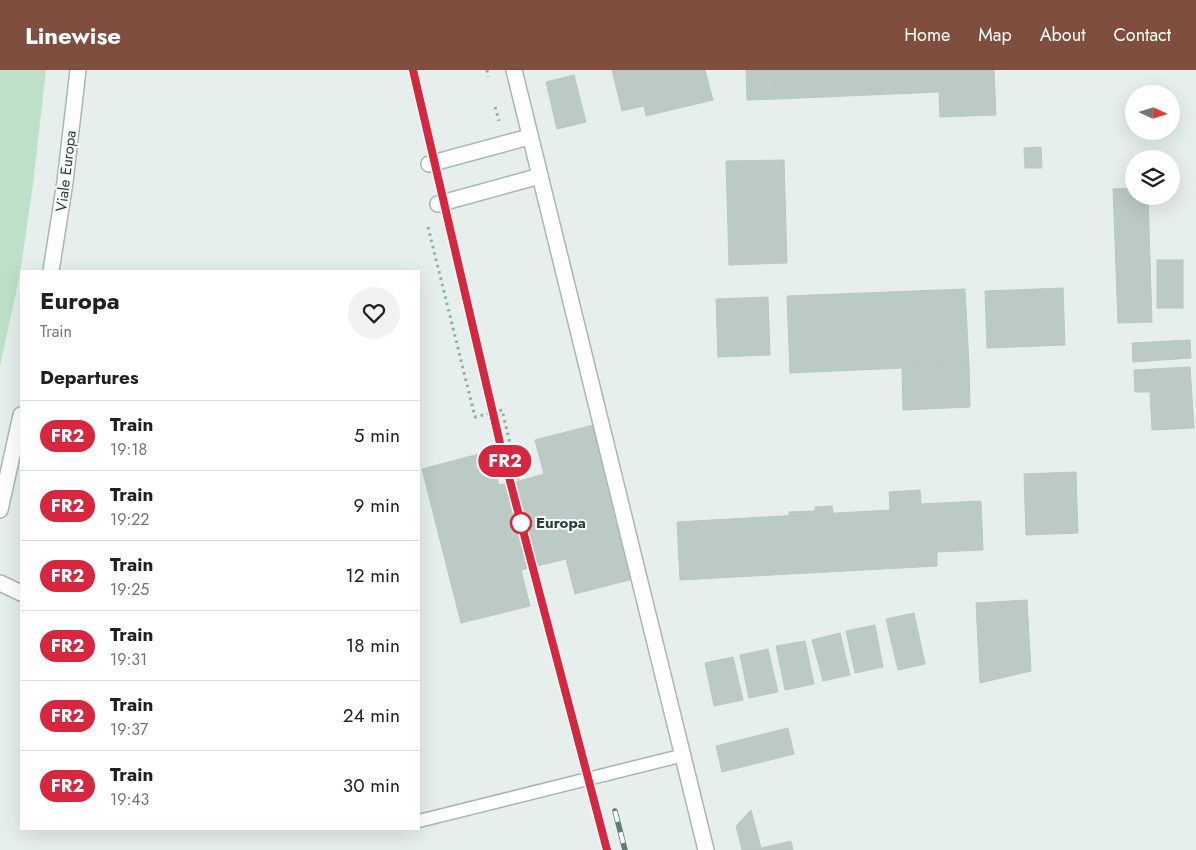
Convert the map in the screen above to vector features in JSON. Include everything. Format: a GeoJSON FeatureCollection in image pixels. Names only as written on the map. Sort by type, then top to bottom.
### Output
{"type":"FeatureCollection","features":[{"type":"Feature","properties":{"kind":"street","name":"Viale Europa"},"geometry":{"type":"LineString","coordinates":[[51,270],[65,182],[78,70]]}},
{"type":"Feature","properties":{"kind":"street"},"geometry":{"type":"LineString","coordinates":[[514,70],[706,850]]}},
{"type":"Feature","properties":{"kind":"street"},"geometry":{"type":"LineString","coordinates":[[429,164],[529,137]]}},
{"type":"Feature","properties":{"kind":"street"},"geometry":{"type":"LineString","coordinates":[[438,204],[540,176]]}},
{"type":"Feature","properties":{"kind":"street"},"geometry":{"type":"LineString","coordinates":[[0,510],[20,420]]}},
{"type":"Feature","properties":{"kind":"street"},"geometry":{"type":"LineString","coordinates":[[0,583],[20,593]]}},
{"type":"Feature","properties":{"kind":"lane"},"geometry":{"type":"LineString","coordinates":[[420,821],[684,755]]}},
{"type":"Feature","properties":{"kind":"path"},"geometry":{"type":"LineString","coordinates":[[487,70],[489,79]]}},
{"type":"Feature","properties":{"kind":"path"},"geometry":{"type":"LineString","coordinates":[[493,98],[504,144]]}},
{"type":"Feature","properties":{"kind":"path"},"geometry":{"type":"LineString","coordinates":[[426,218],[475,417],[502,410],[519,481]]}},
{"type":"Feature","properties":{"kind":"green space"},"geometry":{"type":"Polygon","coordinates":[[[0,70],[46,70],[33,184],[20,274],[0,366],[0,70]]]}},
{"type":"Feature","properties":{"kind":"building"},"geometry":{"type":"Polygon","coordinates":[[[612,70],[705,70],[713,100],[646,116],[644,106],[622,111],[612,70]]]}},
{"type":"Feature","properties":{"kind":"building"},"geometry":{"type":"Polygon","coordinates":[[[746,70],[775,70],[777,99],[747,100],[746,70]]]}},
{"type":"Feature","properties":{"kind":"building"},"geometry":{"type":"Polygon","coordinates":[[[775,70],[994,70],[996,115],[940,117],[939,92],[777,99],[775,70]]]}},
{"type":"Feature","properties":{"kind":"building"},"geometry":{"type":"Polygon","coordinates":[[[574,75],[586,122],[557,129],[546,82],[574,75]]]}},
{"type":"Feature","properties":{"kind":"building"},"geometry":{"type":"Polygon","coordinates":[[[1041,147],[1042,168],[1025,168],[1024,148],[1041,147]]]}},
{"type":"Feature","properties":{"kind":"building"},"geometry":{"type":"Polygon","coordinates":[[[784,160],[787,263],[729,265],[726,161],[784,160]]]}},
{"type":"Feature","properties":{"kind":"building"},"geometry":{"type":"Polygon","coordinates":[[[1125,188],[1125,205],[1148,205],[1152,322],[1118,323],[1113,189],[1125,188]]]}},
{"type":"Feature","properties":{"kind":"building"},"geometry":{"type":"Polygon","coordinates":[[[1157,260],[1183,260],[1183,308],[1157,308],[1157,260]]]}},
{"type":"Feature","properties":{"kind":"building"},"geometry":{"type":"Polygon","coordinates":[[[1063,288],[1065,345],[987,348],[985,291],[1063,288]]]}},
{"type":"Feature","properties":{"kind":"building"},"geometry":{"type":"Polygon","coordinates":[[[965,289],[969,365],[790,373],[787,296],[965,289]]]}},
{"type":"Feature","properties":{"kind":"building"},"geometry":{"type":"Polygon","coordinates":[[[768,297],[770,355],[718,357],[716,299],[768,297]]]}},
{"type":"Feature","properties":{"kind":"building"},"geometry":{"type":"Polygon","coordinates":[[[1190,340],[1191,358],[1133,362],[1132,343],[1190,340]]]}},
{"type":"Feature","properties":{"kind":"building"},"geometry":{"type":"Polygon","coordinates":[[[969,365],[970,407],[903,410],[902,368],[969,365]]]}},
{"type":"Feature","properties":{"kind":"building"},"geometry":{"type":"Polygon","coordinates":[[[1190,367],[1194,428],[1152,430],[1150,392],[1135,392],[1134,370],[1190,367]]]}},
{"type":"Feature","properties":{"kind":"building"},"geometry":{"type":"Polygon","coordinates":[[[593,425],[633,579],[575,594],[566,559],[521,570],[530,606],[461,623],[422,469],[490,451],[499,485],[519,481],[544,474],[535,440],[593,425]]]}},
{"type":"Feature","properties":{"kind":"building"},"geometry":{"type":"Polygon","coordinates":[[[1076,472],[1078,533],[1026,535],[1024,474],[1076,472]]]}},
{"type":"Feature","properties":{"kind":"building"},"geometry":{"type":"Polygon","coordinates":[[[920,490],[921,504],[981,501],[983,550],[937,552],[937,566],[680,580],[677,522],[890,510],[889,492],[920,490]]]}},
{"type":"Feature","properties":{"kind":"building"},"geometry":{"type":"Polygon","coordinates":[[[832,506],[833,513],[789,516],[789,512],[815,511],[815,507],[832,506]]]}},
{"type":"Feature","properties":{"kind":"building"},"geometry":{"type":"Polygon","coordinates":[[[1027,600],[1031,671],[980,683],[976,603],[1027,600]]]}},
{"type":"Feature","properties":{"kind":"building"},"geometry":{"type":"Polygon","coordinates":[[[914,613],[925,664],[898,670],[886,619],[914,613]]]}},
{"type":"Feature","properties":{"kind":"building"},"geometry":{"type":"Polygon","coordinates":[[[875,625],[883,667],[855,673],[846,631],[875,625]]]}},
{"type":"Feature","properties":{"kind":"building"},"geometry":{"type":"Polygon","coordinates":[[[840,633],[850,675],[823,681],[812,640],[840,633]]]}},
{"type":"Feature","properties":{"kind":"building"},"geometry":{"type":"Polygon","coordinates":[[[805,641],[814,684],[785,690],[776,646],[805,641]]]}},
{"type":"Feature","properties":{"kind":"building"},"geometry":{"type":"Polygon","coordinates":[[[768,649],[778,692],[749,698],[740,655],[768,649]]]}},
{"type":"Feature","properties":{"kind":"building"},"geometry":{"type":"Polygon","coordinates":[[[733,657],[743,700],[714,706],[705,663],[733,657]]]}},
{"type":"Feature","properties":{"kind":"building"},"geometry":{"type":"Polygon","coordinates":[[[788,728],[794,754],[722,772],[716,746],[788,728]]]}},
{"type":"Feature","properties":{"kind":"building"},"geometry":{"type":"Polygon","coordinates":[[[751,810],[761,848],[791,841],[793,850],[742,850],[736,826],[751,810]]]}},
{"type":"Feature","properties":{"kind":"railway"},"geometry":{"type":"LineString","coordinates":[[615,811],[625,850]]}},
{"type":"Feature","properties":{"kind":"railway"},"geometry":{"type":"LineString","coordinates":[[599,816],[607,850]]}},
{"type":"Feature","properties":{"kind":"train","name":"FR2"},"geometry":{"type":"LineString","coordinates":[[413,70],[500,443],[607,850]]}},
{"type":"Feature","properties":{"kind":"place","name":"Europa"},"geometry":{"type":"Point","coordinates":[521,523]}}]}
